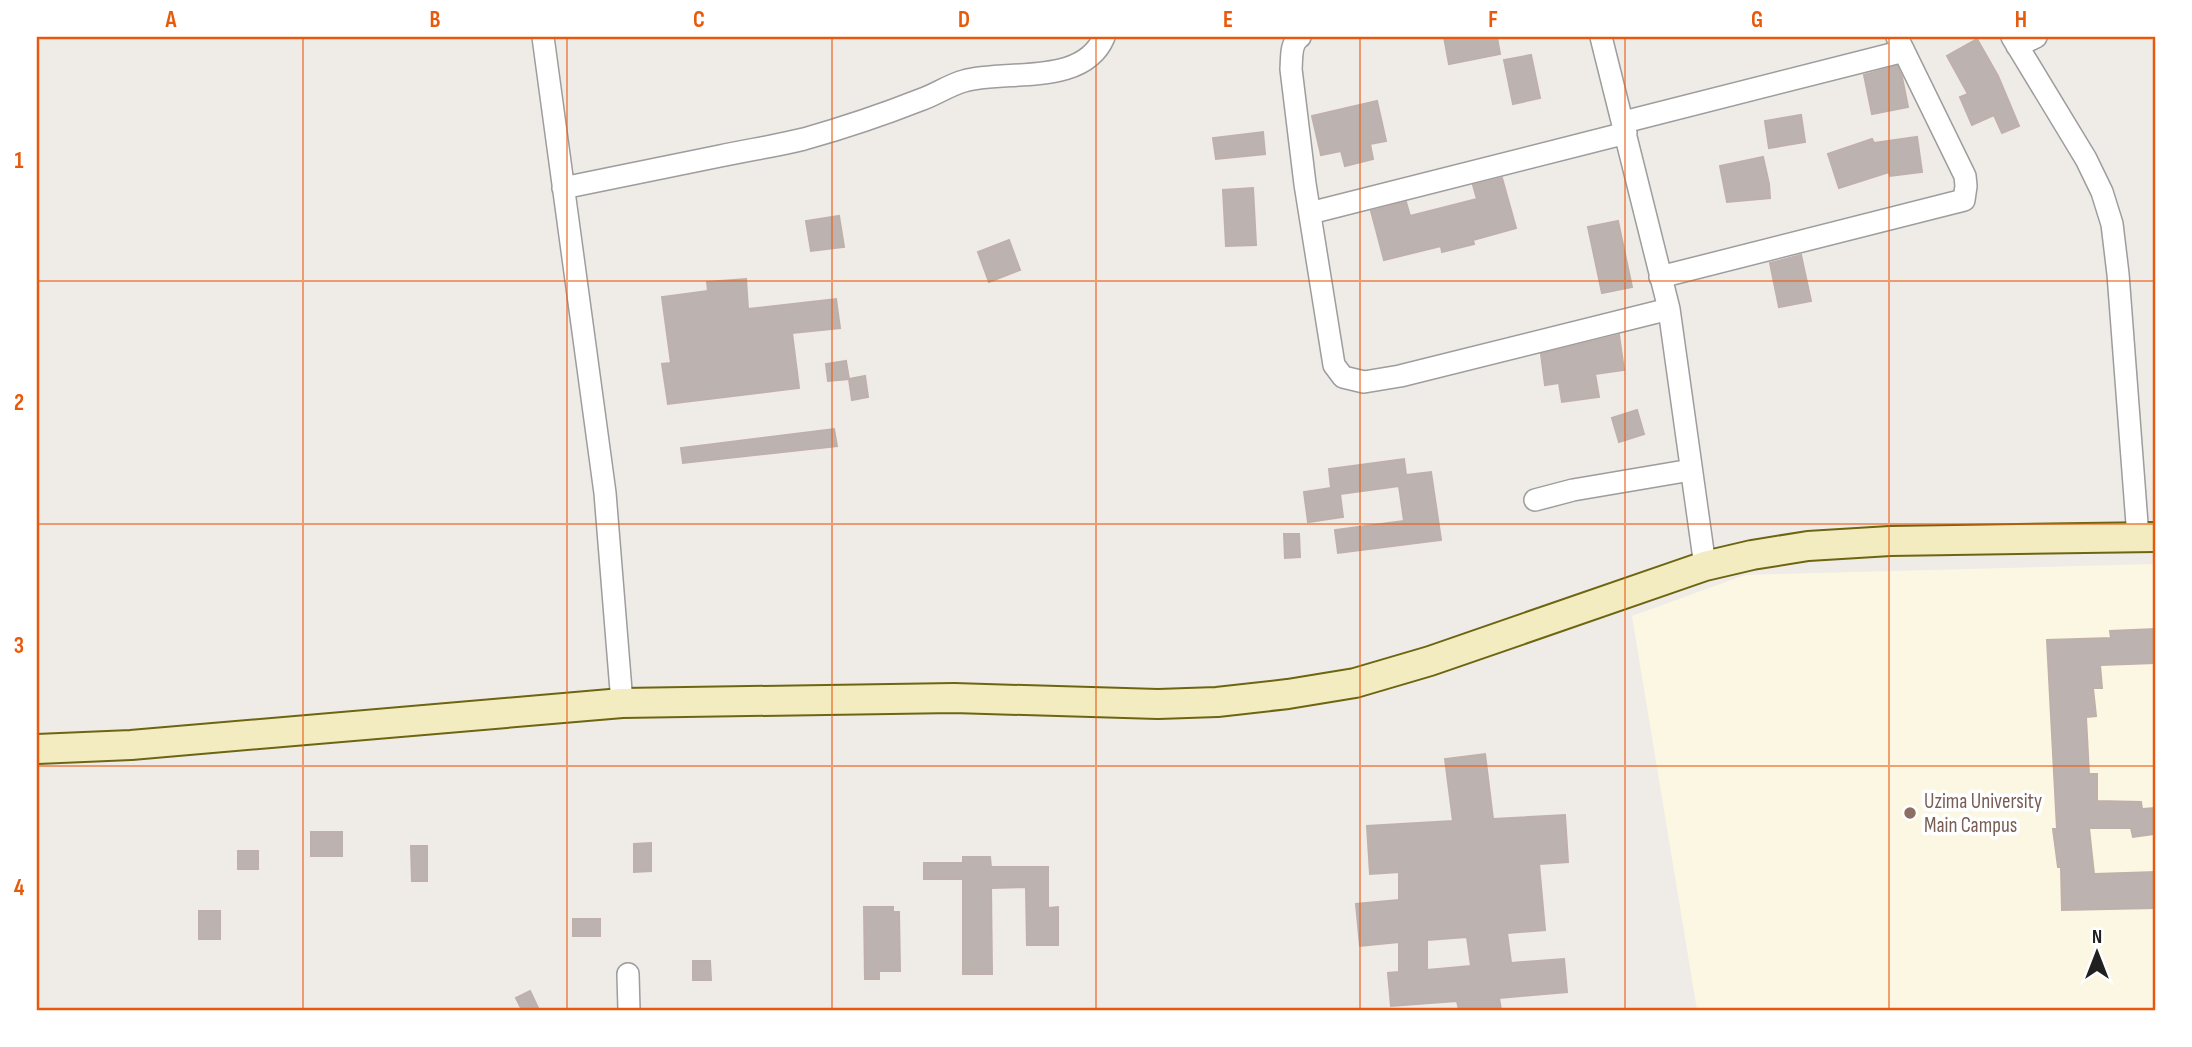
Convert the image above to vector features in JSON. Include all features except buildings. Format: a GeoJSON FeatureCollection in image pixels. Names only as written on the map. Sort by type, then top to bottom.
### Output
{"type":"FeatureCollection","features":[{"type":"Feature","properties":{"kind":"main road"},"geometry":{"type":"LineString","coordinates":[[37,749],[131,745],[622,703],[954,698],[1158,704],[1217,702],[1355,683],[1430,661],[1705,566],[1752,555],[1808,546],[1876,541],[2147,537]]}},
{"type":"Feature","properties":{"kind":"street"},"geometry":{"type":"LineString","coordinates":[[543,37],[605,493],[622,703]]}},
{"type":"Feature","properties":{"kind":"street"},"geometry":{"type":"LineString","coordinates":[[563,188],[801,139],[870,119],[963,81],[1029,76],[1085,61],[1100,47],[1104,37]]}},
{"type":"Feature","properties":{"kind":"street"},"geometry":{"type":"LineString","coordinates":[[1300,37],[1296,40],[1292,52],[1291,69],[1334,365],[1343,377],[1364,382],[1399,376],[1669,309]]}},
{"type":"Feature","properties":{"kind":"street"},"geometry":{"type":"LineString","coordinates":[[1601,37],[1669,309],[1705,566]]}},
{"type":"Feature","properties":{"kind":"street"},"geometry":{"type":"LineString","coordinates":[[2022,40],[2086,159],[2102,192],[2112,225],[2147,537]]}},
{"type":"Feature","properties":{"kind":"street"},"geometry":{"type":"LineString","coordinates":[[1310,213],[1625,127],[1901,44],[1965,176],[1964,200],[1660,277]]}},
{"type":"Feature","properties":{"kind":"street"},"geometry":{"type":"LineString","coordinates":[[1535,500],[1691,470]]}},
{"type":"Feature","properties":{"kind":"street"},"geometry":{"type":"LineString","coordinates":[[628,974],[629,1010]]}},
{"type":"Feature","properties":{"kind":"shaded area","name":"Uzima University Main Campus"},"geometry":{"type":"Polygon","coordinates":[[[2155,564],[2155,1010],[1697,1010],[1632,616],[1745,575],[2155,564]]]}},
{"type":"Feature","properties":{"kind":"place","name":"Uzima University Main Campus"},"geometry":{"type":"Point","coordinates":[1910,813]}}]}
